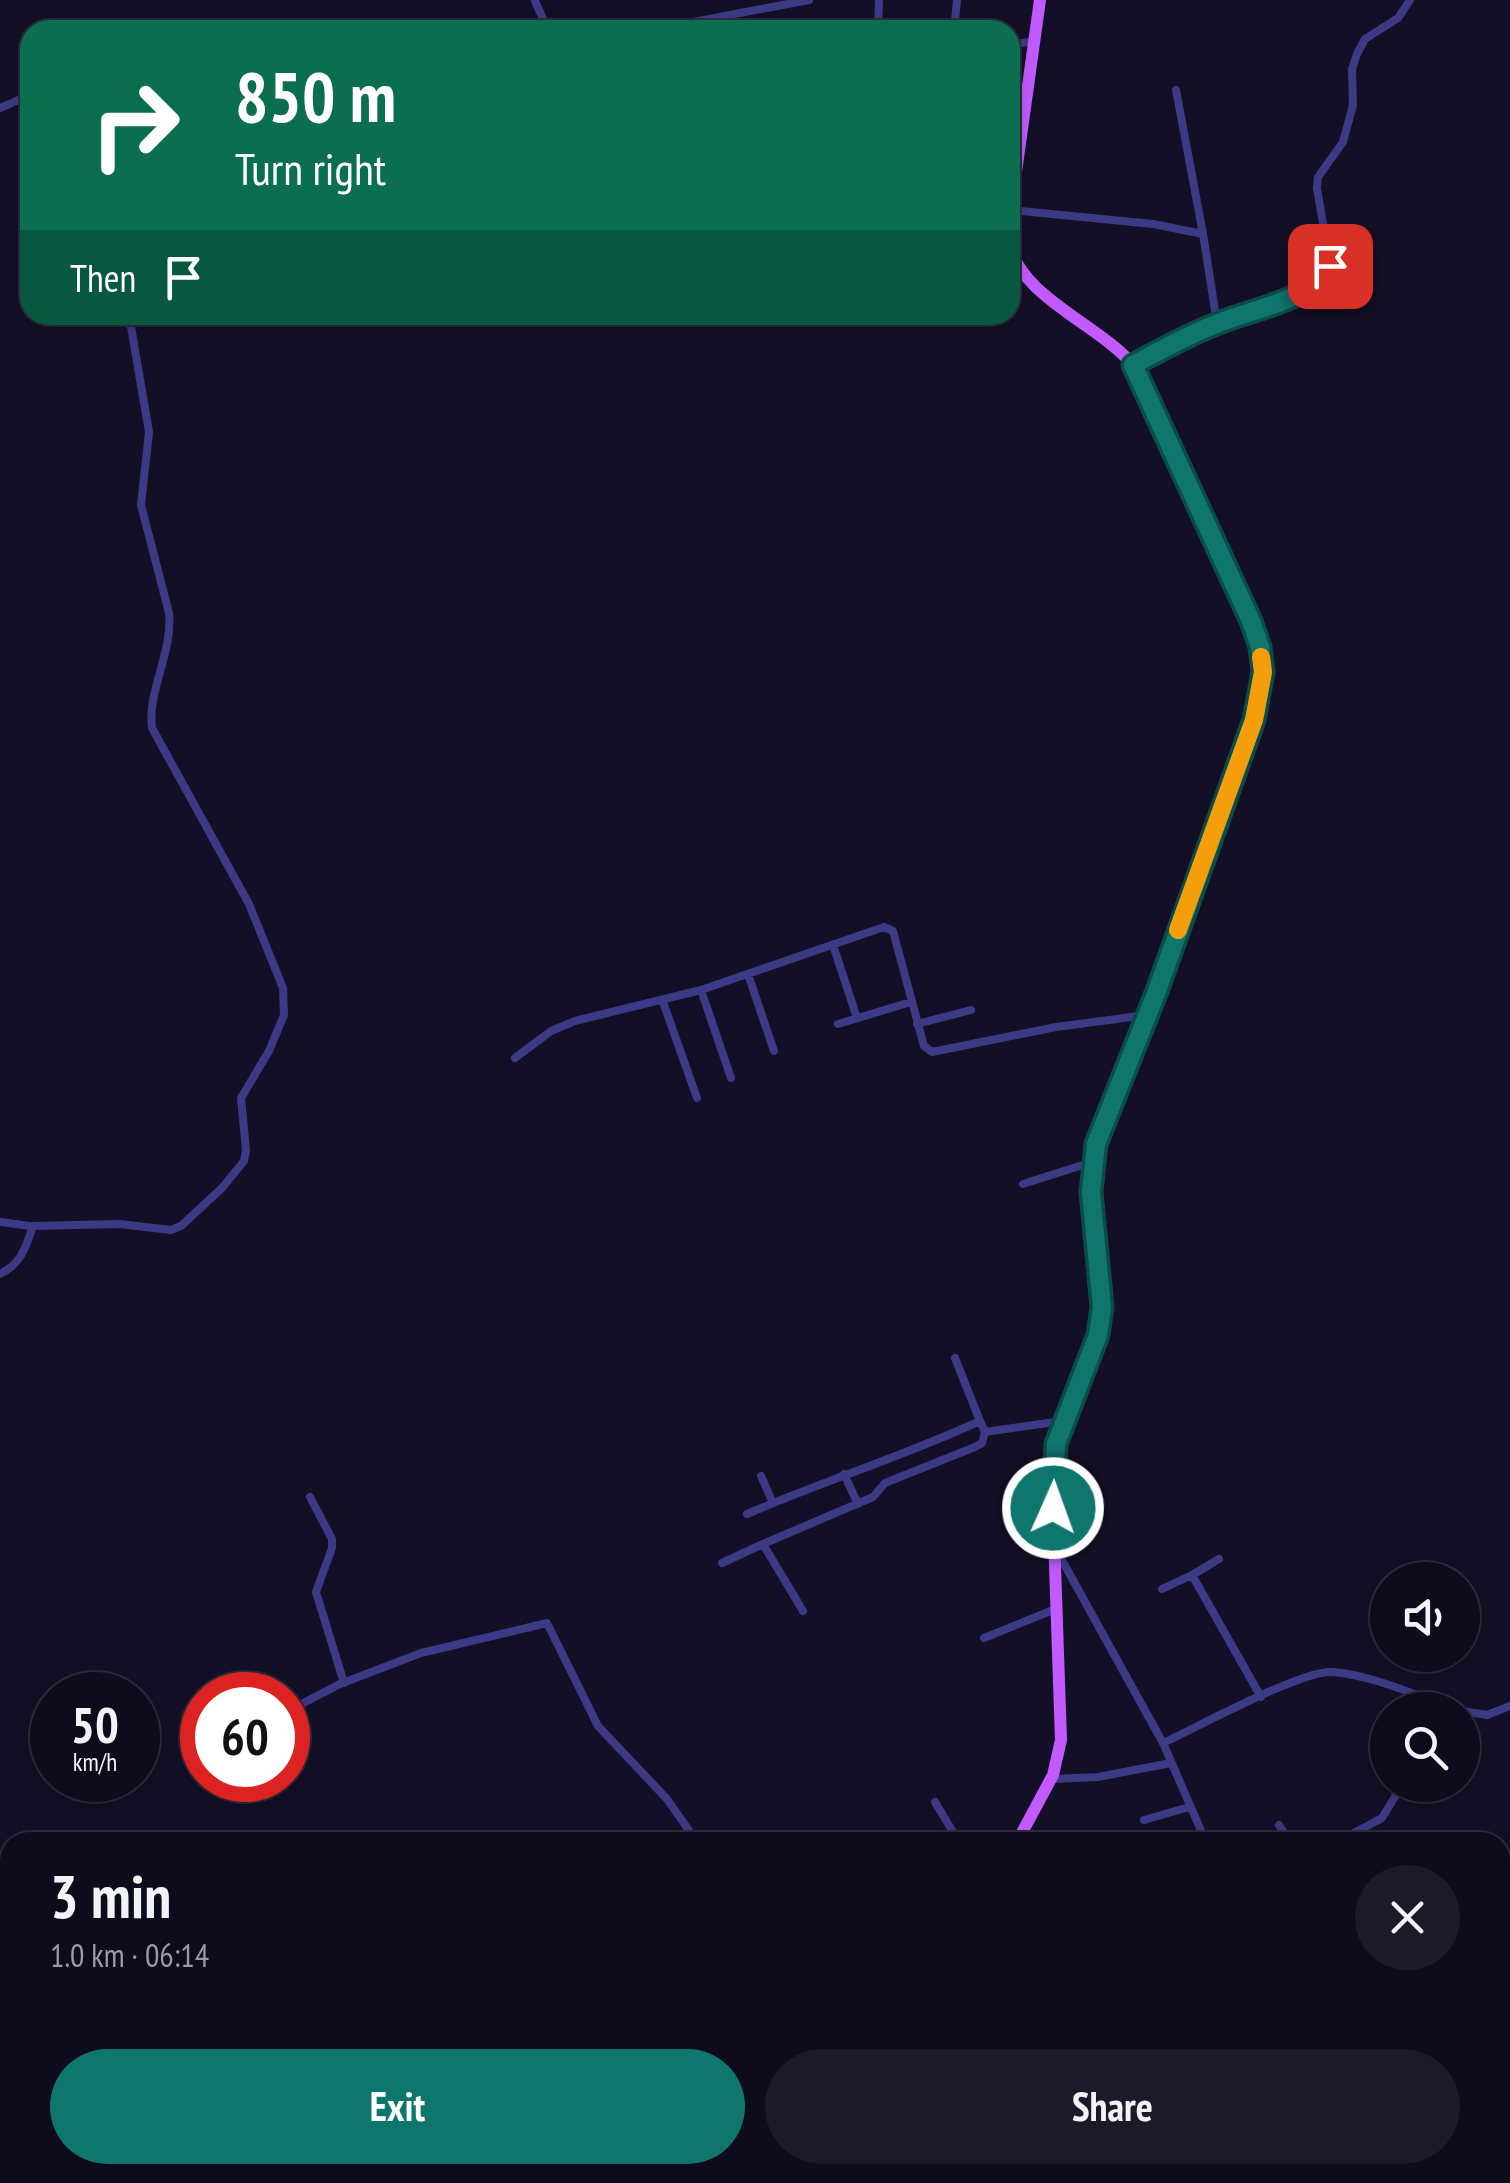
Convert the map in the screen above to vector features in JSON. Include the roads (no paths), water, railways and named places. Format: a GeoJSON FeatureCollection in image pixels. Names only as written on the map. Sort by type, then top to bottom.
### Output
{"type":"FeatureCollection","features":[{"type":"Feature","properties":{"kind":"main road"},"geometry":{"type":"LineString","coordinates":[[1020,129],[1040,0]]}},
{"type":"Feature","properties":{"kind":"main road"},"geometry":{"type":"LineString","coordinates":[[1020,270],[1118,348],[1133,365],[1251,621],[1263,672],[1254,720],[1092,1162],[1091,1192],[1102,1307],[1098,1335],[1062,1421],[1052,1478],[1062,1740],[1050,1780],[1023,1832]]}},
{"type":"Feature","properties":{"kind":"street"},"geometry":{"type":"LineString","coordinates":[[704,20],[809,0]]}},
{"type":"Feature","properties":{"kind":"street"},"geometry":{"type":"LineString","coordinates":[[1133,365],[1217,323],[1300,294],[1319,282],[1330,266],[1318,177],[1343,142],[1353,105],[1352,69],[1365,40],[1398,18],[1410,0]]}},
{"type":"Feature","properties":{"kind":"street"},"geometry":{"type":"LineString","coordinates":[[1020,44],[1035,42]]}},
{"type":"Feature","properties":{"kind":"street"},"geometry":{"type":"LineString","coordinates":[[1176,90],[1217,323]]}},
{"type":"Feature","properties":{"kind":"street"},"geometry":{"type":"LineString","coordinates":[[1020,214],[1154,224],[1203,234]]}},
{"type":"Feature","properties":{"kind":"street"},"geometry":{"type":"LineString","coordinates":[[0,1222],[34,1226],[120,1224],[170,1230],[181,1226],[244,1161],[241,1098],[269,1052],[286,1002],[248,904],[152,728],[150,710],[171,629],[141,504],[149,432],[130,325]]}},
{"type":"Feature","properties":{"kind":"street"},"geometry":{"type":"LineString","coordinates":[[515,1058],[551,1030],[574,1022],[663,1002],[890,928],[924,1046],[932,1052],[1056,1027],[1147,1015]]}},
{"type":"Feature","properties":{"kind":"street"},"geometry":{"type":"LineString","coordinates":[[832,945],[857,1018]]}},
{"type":"Feature","properties":{"kind":"street"},"geometry":{"type":"LineString","coordinates":[[748,974],[774,1051]]}},
{"type":"Feature","properties":{"kind":"street"},"geometry":{"type":"LineString","coordinates":[[701,990],[732,1078]]}},
{"type":"Feature","properties":{"kind":"street"},"geometry":{"type":"LineString","coordinates":[[663,1002],[697,1098]]}},
{"type":"Feature","properties":{"kind":"street"},"geometry":{"type":"LineString","coordinates":[[838,1024],[911,1002]]}},
{"type":"Feature","properties":{"kind":"street"},"geometry":{"type":"LineString","coordinates":[[918,1024],[971,1010]]}},
{"type":"Feature","properties":{"kind":"street"},"geometry":{"type":"LineString","coordinates":[[1023,1184],[1092,1162]]}},
{"type":"Feature","properties":{"kind":"street"},"geometry":{"type":"LineString","coordinates":[[0,1274],[13,1267],[23,1254],[34,1226]]}},
{"type":"Feature","properties":{"kind":"street"},"geometry":{"type":"LineString","coordinates":[[722,1563],[784,1532],[820,1522],[873,1497],[885,1483],[982,1443],[985,1432],[955,1358]]}},
{"type":"Feature","properties":{"kind":"street"},"geometry":{"type":"LineString","coordinates":[[747,1514],[926,1446],[980,1421]]}},
{"type":"Feature","properties":{"kind":"street"},"geometry":{"type":"LineString","coordinates":[[985,1432],[1062,1421]]}},
{"type":"Feature","properties":{"kind":"street"},"geometry":{"type":"LineString","coordinates":[[844,1474],[858,1504]]}},
{"type":"Feature","properties":{"kind":"street"},"geometry":{"type":"LineString","coordinates":[[761,1476],[773,1503]]}},
{"type":"Feature","properties":{"kind":"street"},"geometry":{"type":"LineString","coordinates":[[310,1497],[332,1539],[316,1592],[344,1683]]}},
{"type":"Feature","properties":{"kind":"street"},"geometry":{"type":"LineString","coordinates":[[763,1544],[803,1611]]}},
{"type":"Feature","properties":{"kind":"street"},"geometry":{"type":"LineString","coordinates":[[1054,1546],[1163,1743],[1201,1832]]}},
{"type":"Feature","properties":{"kind":"street"},"geometry":{"type":"LineString","coordinates":[[1162,1588],[1219,1559]]}},
{"type":"Feature","properties":{"kind":"street"},"geometry":{"type":"LineString","coordinates":[[1192,1575],[1261,1697]]}},
{"type":"Feature","properties":{"kind":"street"},"geometry":{"type":"LineString","coordinates":[[984,1638],[1058,1608]]}},
{"type":"Feature","properties":{"kind":"street"},"geometry":{"type":"LineString","coordinates":[[310,1699],[421,1653],[547,1623],[598,1726],[666,1799],[689,1832]]}},
{"type":"Feature","properties":{"kind":"street"},"geometry":{"type":"LineString","coordinates":[[1163,1743],[1294,1681],[1330,1671],[1403,1692]]}},
{"type":"Feature","properties":{"kind":"street"},"geometry":{"type":"LineString","coordinates":[[1480,1713],[1510,1706]]}},
{"type":"Feature","properties":{"kind":"street"},"geometry":{"type":"LineString","coordinates":[[1050,1780],[1098,1777],[1171,1763]]}},
{"type":"Feature","properties":{"kind":"street"},"geometry":{"type":"LineString","coordinates":[[936,1802],[953,1832]]}},
{"type":"Feature","properties":{"kind":"street"},"geometry":{"type":"LineString","coordinates":[[1356,1832],[1382,1818],[1392,1802]]}},
{"type":"Feature","properties":{"kind":"street"},"geometry":{"type":"LineString","coordinates":[[1144,1820],[1189,1807]]}},
{"type":"Feature","properties":{"kind":"street"},"geometry":{"type":"LineString","coordinates":[[1279,1825],[1284,1832]]}}]}
